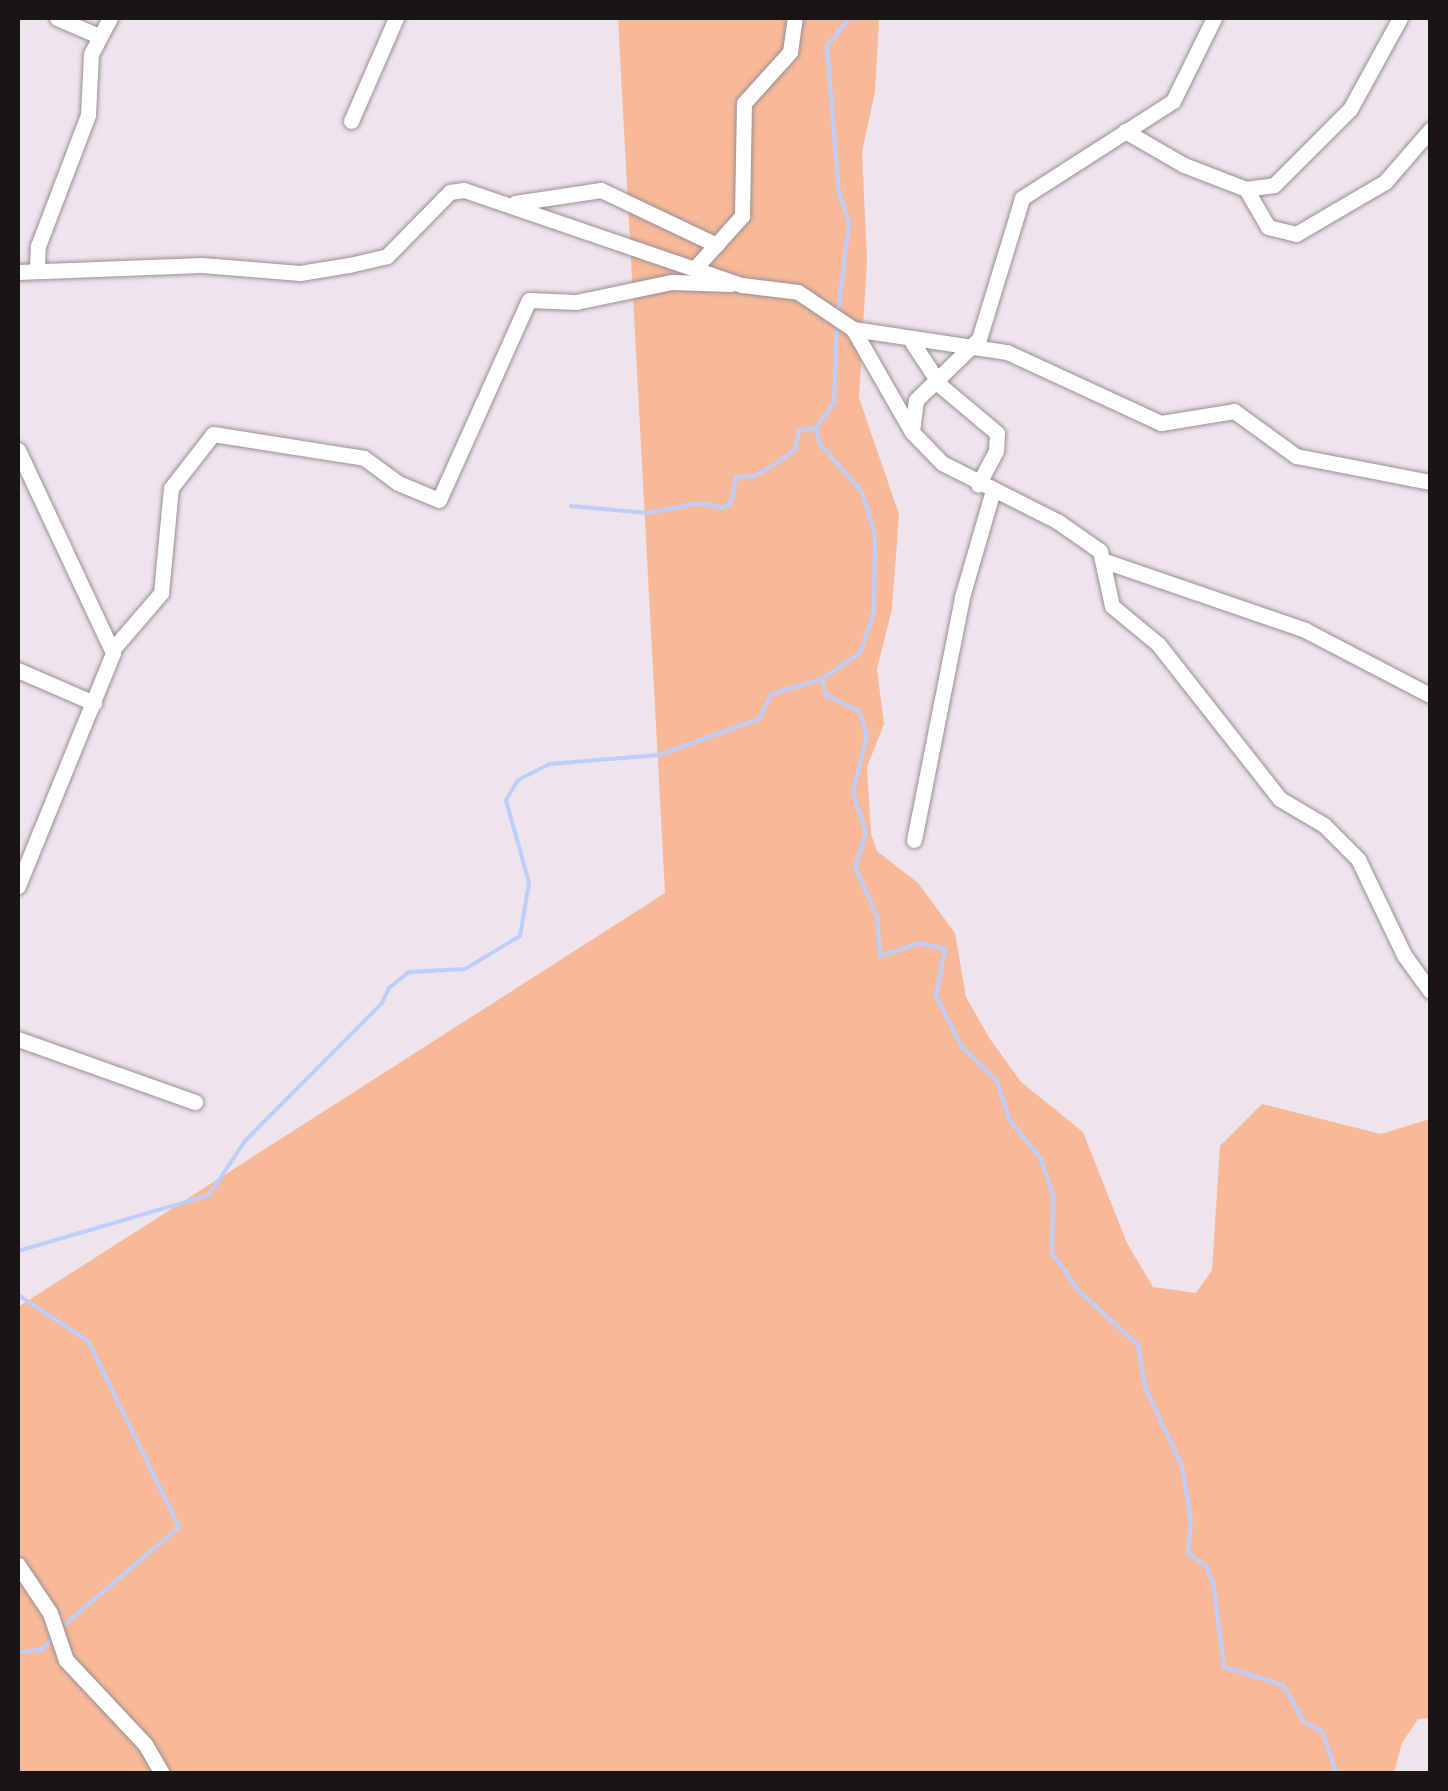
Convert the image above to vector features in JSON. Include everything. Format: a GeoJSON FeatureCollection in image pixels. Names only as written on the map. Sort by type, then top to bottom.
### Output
{"type":"FeatureCollection","features":[{"type":"Feature","properties":{"kind":"street"},"geometry":{"type":"LineString","coordinates":[[57,18],[99,36]]}},
{"type":"Feature","properties":{"kind":"street"},"geometry":{"type":"LineString","coordinates":[[37,269],[38,246],[88,115],[91,54],[110,18]]}},
{"type":"Feature","properties":{"kind":"street"},"geometry":{"type":"LineString","coordinates":[[351,120],[396,18]]}},
{"type":"Feature","properties":{"kind":"street"},"geometry":{"type":"LineString","coordinates":[[696,267],[742,216],[746,201],[744,102],[790,52],[794,18]]}},
{"type":"Feature","properties":{"kind":"street"},"geometry":{"type":"LineString","coordinates":[[912,432],[916,400],[976,346],[1022,198],[1173,101],[1214,18]]}},
{"type":"Feature","properties":{"kind":"street"},"geometry":{"type":"LineString","coordinates":[[1126,131],[1184,166],[1246,189],[1274,185],[1350,108],[1400,18]]}},
{"type":"Feature","properties":{"kind":"street"},"geometry":{"type":"LineString","coordinates":[[1246,189],[1268,227],[1296,234],[1385,182],[1430,130]]}},
{"type":"Feature","properties":{"kind":"street"},"geometry":{"type":"LineString","coordinates":[[18,272],[202,265],[300,273],[387,256],[456,190],[510,204],[742,284]]}},
{"type":"Feature","properties":{"kind":"street"},"geometry":{"type":"LineString","coordinates":[[510,204],[600,190],[718,245]]}},
{"type":"Feature","properties":{"kind":"street"},"geometry":{"type":"LineString","coordinates":[[18,886],[112,650],[161,593],[170,488],[213,434],[364,458],[398,484],[439,500],[529,300],[576,302],[672,282],[742,284],[798,292],[853,328],[912,342],[976,346],[1020,356],[1057,380],[1161,422],[1234,411],[1296,456],[1430,482]]}},
{"type":"Feature","properties":{"kind":"street"},"geometry":{"type":"LineString","coordinates":[[853,328],[912,432],[942,464],[1088,540],[1102,560],[1112,606],[1158,644],[1280,799],[1324,825],[1358,858],[1414,970],[1430,992]]}},
{"type":"Feature","properties":{"kind":"street"},"geometry":{"type":"LineString","coordinates":[[912,342],[935,380],[997,434],[914,840]]}},
{"type":"Feature","properties":{"kind":"street"},"geometry":{"type":"LineString","coordinates":[[18,450],[112,650]]}},
{"type":"Feature","properties":{"kind":"street"},"geometry":{"type":"LineString","coordinates":[[1102,560],[1305,630],[1430,695]]}},
{"type":"Feature","properties":{"kind":"street"},"geometry":{"type":"LineString","coordinates":[[18,670],[94,703]]}},
{"type":"Feature","properties":{"kind":"street"},"geometry":{"type":"LineString","coordinates":[[1414,970],[1430,964]]}},
{"type":"Feature","properties":{"kind":"street"},"geometry":{"type":"LineString","coordinates":[[18,1039],[195,1102]]}},
{"type":"Feature","properties":{"kind":"street"},"geometry":{"type":"LineString","coordinates":[[18,1566],[50,1613],[66,1660],[145,1744],[162,1774]]}},
{"type":"Feature","properties":{"kind":"shaded area"},"geometry":{"type":"Polygon","coordinates":[[[618,18],[879,18],[875,92],[862,152],[867,259],[859,398],[899,514],[892,609],[877,669],[884,724],[867,767],[871,834],[877,851],[918,883],[955,933],[966,997],[990,1039],[1021,1082],[1083,1132],[1127,1243],[1153,1287],[1196,1293],[1212,1270],[1220,1146],[1262,1104],[1381,1134],[1430,1119],[1430,1718],[1418,1719],[1402,1743],[1394,1773],[18,1773],[18,1307],[665,893],[618,18]]]}},
{"type":"Feature","properties":{"kind":"waterway"},"geometry":{"type":"LineString","coordinates":[[838,314],[849,223],[839,193],[827,46],[850,18]]}},
{"type":"Feature","properties":{"kind":"waterway"},"geometry":{"type":"LineString","coordinates":[[18,1251],[209,1195],[245,1141],[382,1003],[389,988],[409,972],[465,969],[520,936],[529,883],[506,800],[518,780],[550,764],[659,755],[759,719],[772,694],[822,679],[860,653],[874,612],[875,535],[862,492],[820,444],[816,428],[834,402],[837,323]]}},
{"type":"Feature","properties":{"kind":"waterway"},"geometry":{"type":"LineString","coordinates":[[571,506],[648,513],[700,503],[723,508],[731,503],[736,477],[755,476],[778,462],[795,450],[799,431],[815,428]]}},
{"type":"Feature","properties":{"kind":"waterway"},"geometry":{"type":"LineString","coordinates":[[822,680],[826,695],[859,711],[867,735],[853,792],[866,833],[855,867],[877,916],[880,956],[920,943],[945,949],[936,996],[962,1047],[997,1081],[1009,1119],[1041,1159],[1053,1196],[1052,1253],[1079,1291],[1138,1345],[1145,1387],[1182,1466],[1191,1520],[1188,1553],[1206,1566],[1213,1582],[1224,1667],[1283,1685],[1304,1722],[1322,1731],[1337,1774]]}},
{"type":"Feature","properties":{"kind":"waterway"},"geometry":{"type":"LineString","coordinates":[[18,1295],[88,1341],[179,1527],[62,1627]]}},
{"type":"Feature","properties":{"kind":"waterway"},"geometry":{"type":"LineString","coordinates":[[18,1653],[43,1649],[52,1638]]}}]}
